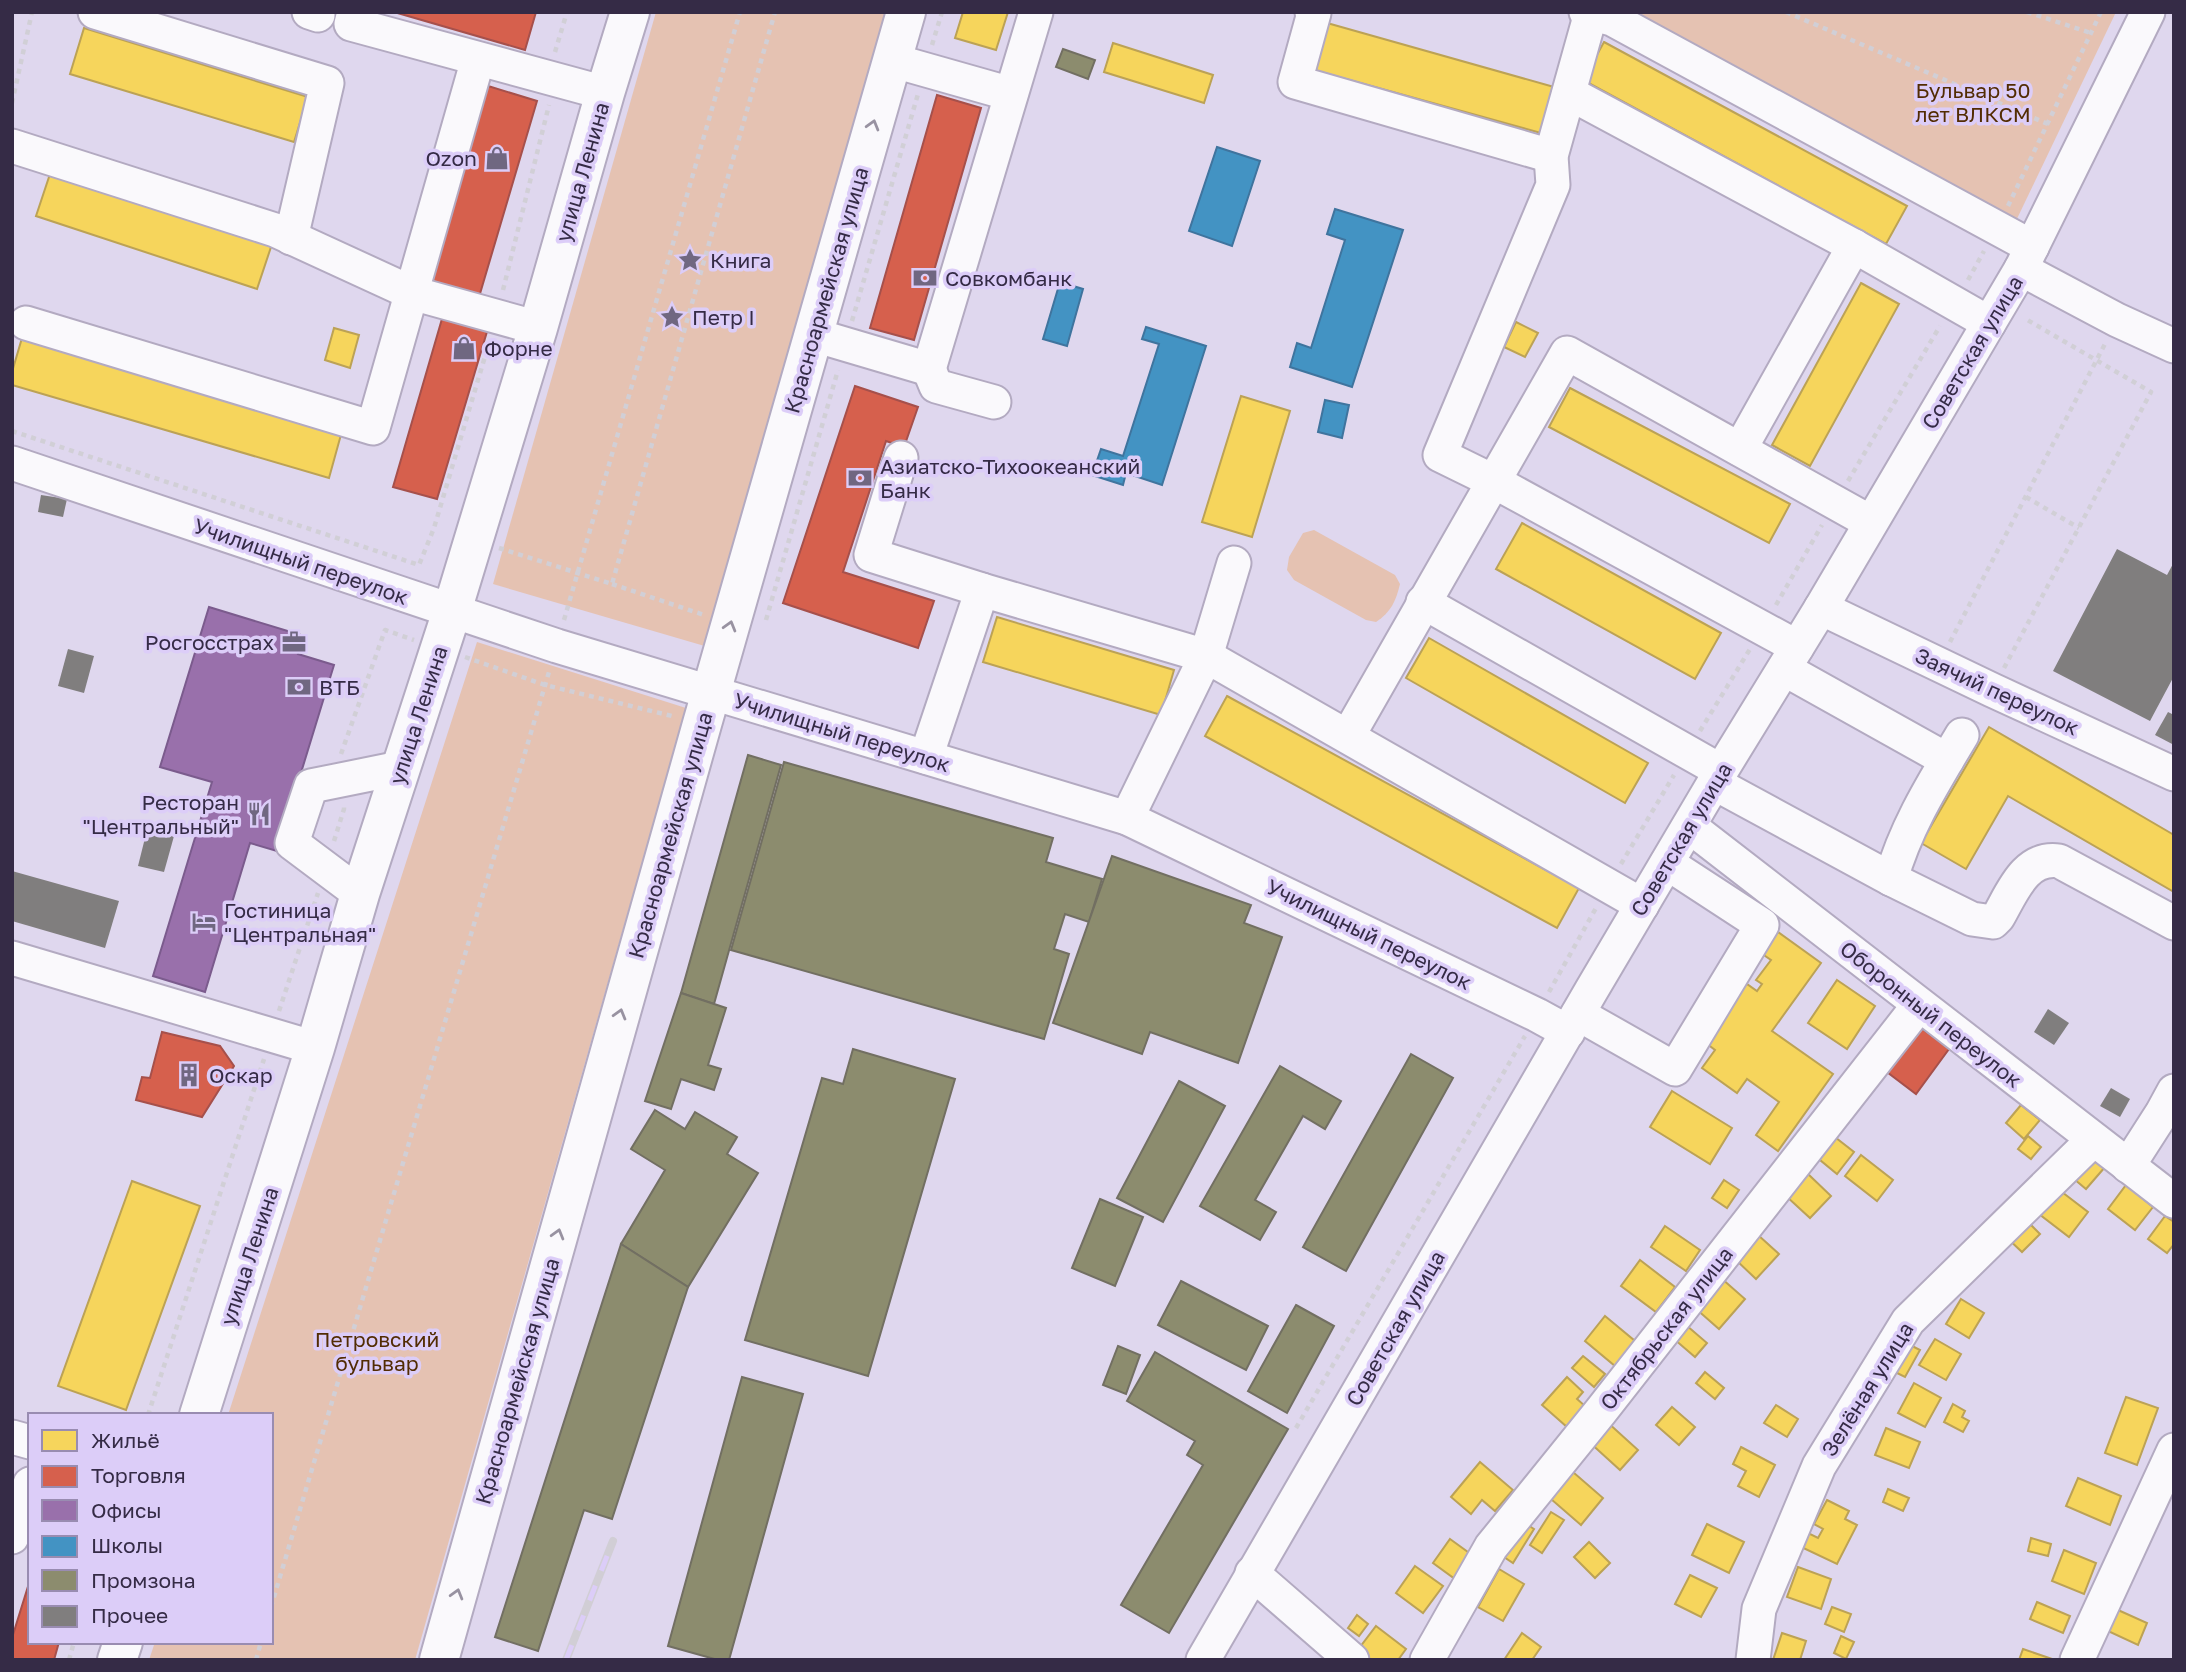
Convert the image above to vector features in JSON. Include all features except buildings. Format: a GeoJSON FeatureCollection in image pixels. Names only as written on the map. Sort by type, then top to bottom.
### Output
{"type":"FeatureCollection","features":[{"type":"Feature","properties":{"kind":"main road","name":"улица Ленина"},"geometry":{"type":"LineString","coordinates":[[200,1413],[315,1048],[360,894],[474,540],[630,12]]}},
{"type":"Feature","properties":{"kind":"main road","name":"Красноармейская улица"},"geometry":{"type":"LineString","coordinates":[[439,1660],[711,692],[906,12]]}},
{"type":"Feature","properties":{"kind":"street"},"geometry":{"type":"LineString","coordinates":[[95,12],[327,83],[291,238]]}},
{"type":"Feature","properties":{"kind":"street"},"geometry":{"type":"LineString","coordinates":[[354,12],[351,23],[605,93]]}},
{"type":"Feature","properties":{"kind":"street"},"geometry":{"type":"LineString","coordinates":[[995,402],[936,386],[929,369],[1036,12]]}},
{"type":"Feature","properties":{"kind":"street","name":"Советская улица"},"geometry":{"type":"LineString","coordinates":[[1203,1660],[1718,777],[1871,522],[2005,320],[2027,258],[2148,12]]}},
{"type":"Feature","properties":{"kind":"street"},"geometry":{"type":"LineString","coordinates":[[1314,13],[1295,82],[1551,156]]}},
{"type":"Feature","properties":{"kind":"street"},"geometry":{"type":"LineString","coordinates":[[1891,879],[1914,817],[1954,748],[1790,658],[1763,627],[1440,455],[1553,185],[1551,156],[1589,13],[1612,19],[1997,229],[2027,258],[2117,320],[2174,346]]}},
{"type":"Feature","properties":{"kind":"street"},"geometry":{"type":"LineString","coordinates":[[26,323],[373,428],[478,59]]}},
{"type":"Feature","properties":{"kind":"street"},"geometry":{"type":"LineString","coordinates":[[891,60],[1012,94]]}},
{"type":"Feature","properties":{"kind":"street"},"geometry":{"type":"LineString","coordinates":[[1569,93],[1854,246],[1954,303],[2005,320]]}},
{"type":"Feature","properties":{"kind":"street"},"geometry":{"type":"LineString","coordinates":[[12,146],[275,230],[412,293],[538,328]]}},
{"type":"Feature","properties":{"kind":"street"},"geometry":{"type":"LineString","coordinates":[[1740,449],[1854,246]]}},
{"type":"Feature","properties":{"kind":"street"},"geometry":{"type":"LineString","coordinates":[[814,335],[929,369]]}},
{"type":"Feature","properties":{"kind":"street"},"geometry":{"type":"LineString","coordinates":[[1348,736],[1567,353],[1871,522]]}},
{"type":"Feature","properties":{"kind":"street"},"geometry":{"type":"LineString","coordinates":[[901,458],[872,555],[1206,656],[1642,905]]}},
{"type":"Feature","properties":{"kind":"street","name":"Училищный переулок"},"geometry":{"type":"LineString","coordinates":[[12,463],[557,646],[1128,818],[1536,1014],[1573,1023],[1675,1069],[1762,925],[1667,863]]}},
{"type":"Feature","properties":{"kind":"street"},"geometry":{"type":"LineString","coordinates":[[1128,818],[1206,656],[1234,563]]}},
{"type":"Feature","properties":{"kind":"street"},"geometry":{"type":"LineString","coordinates":[[926,757],[982,590]]}},
{"type":"Feature","properties":{"kind":"street"},"geometry":{"type":"LineString","coordinates":[[1423,602],[1688,752],[1718,777],[1891,879],[1972,919],[1993,922],[2022,876],[2029,868],[2048,859],[2059,861],[2174,923]]}},
{"type":"Feature","properties":{"kind":"street","name":"Заячий переулок"},"geometry":{"type":"LineString","coordinates":[[1821,608],[2174,774]]}},
{"type":"Feature","properties":{"kind":"street"},"geometry":{"type":"LineString","coordinates":[[360,894],[292,843],[311,786],[400,768]]}},
{"type":"Feature","properties":{"kind":"street","name":"Оборонный переулок"},"geometry":{"type":"LineString","coordinates":[[1689,826],[2174,1201]]}},
{"type":"Feature","properties":{"kind":"street"},"geometry":{"type":"LineString","coordinates":[[12,958],[315,1048]]}},
{"type":"Feature","properties":{"kind":"street","name":"Октябрьская улица"},"geometry":{"type":"LineString","coordinates":[[1427,1660],[1491,1547],[1919,1005]]}},
{"type":"Feature","properties":{"kind":"street"},"geometry":{"type":"LineString","coordinates":[[2128,1166],[2174,1091]]}},
{"type":"Feature","properties":{"kind":"street","name":"Зелёная улица"},"geometry":{"type":"LineString","coordinates":[[1753,1660],[1759,1609],[1819,1466],[1908,1321],[2093,1140]]}},
{"type":"Feature","properties":{"kind":"street"},"geometry":{"type":"LineString","coordinates":[[2077,1660],[2174,1450]]}},
{"type":"Feature","properties":{"kind":"street"},"geometry":{"type":"LineString","coordinates":[[12,1537],[28,1489]]}},
{"type":"Feature","properties":{"kind":"street"},"geometry":{"type":"LineString","coordinates":[[1252,1573],[1352,1660]]}},
{"type":"Feature","properties":{"kind":"path"},"geometry":{"type":"LineString","coordinates":[[12,103],[32,12]]}},
{"type":"Feature","properties":{"kind":"path"},"geometry":{"type":"LineString","coordinates":[[273,1601],[557,646],[740,12]]}},
{"type":"Feature","properties":{"kind":"path"},"geometry":{"type":"LineString","coordinates":[[434,528],[612,584],[775,12]]}},
{"type":"Feature","properties":{"kind":"path"},"geometry":{"type":"LineString","coordinates":[[1786,12],[2048,124]]}},
{"type":"Feature","properties":{"kind":"path"},"geometry":{"type":"LineString","coordinates":[[2027,12],[2091,33]]}},
{"type":"Feature","properties":{"kind":"path"},"geometry":{"type":"LineString","coordinates":[[1296,1428],[1513,1059],[1609,885],[1997,229],[2101,12]]}},
{"type":"Feature","properties":{"kind":"path"},"geometry":{"type":"LineString","coordinates":[[1992,690],[2151,391],[2096,360],[2005,320]]}},
{"type":"Feature","properties":{"kind":"path"},"geometry":{"type":"LineString","coordinates":[[1938,664],[2117,320]]}},
{"type":"Feature","properties":{"kind":"path"},"geometry":{"type":"LineString","coordinates":[[2026,497],[2079,528]]}},
{"type":"Feature","properties":{"kind":"green space"},"geometry":{"type":"Polygon","coordinates":[[[656,12],[889,12],[708,647],[493,584],[656,12]]]}},
{"type":"Feature","properties":{"kind":"green space","name":"Бульвар 50 лет ВЛКСМ"},"geometry":{"type":"Polygon","coordinates":[[[1629,12],[2116,12],[2014,225],[1629,12]]]}},
{"type":"Feature","properties":{"kind":"green space"},"geometry":{"type":"Polygon","coordinates":[[[1314,530],[1395,575],[1400,584],[1395,601],[1376,622],[1366,620],[1294,580],[1287,570],[1289,557],[1303,533],[1314,530]]]}},
{"type":"Feature","properties":{"kind":"green space","name":"Петровский бульвар"},"geometry":{"type":"Polygon","coordinates":[[[477,642],[686,708],[415,1660],[149,1660],[154,1644],[273,1644],[273,1413],[229,1413],[477,642]]]}},
{"type":"Feature","properties":{"kind":"railway"},"geometry":{"type":"LineString","coordinates":[[566,1660],[613,1541]]}},
{"type":"Feature","properties":{"kind":"place","name":"Ozon"},"geometry":{"type":"Point","coordinates":[497,158]}},
{"type":"Feature","properties":{"kind":"place","name":"Книга"},"geometry":{"type":"Point","coordinates":[690,260]}},
{"type":"Feature","properties":{"kind":"place","name":"Совкомбанк"},"geometry":{"type":"Point","coordinates":[925,278]}},
{"type":"Feature","properties":{"kind":"place","name":"Петр I"},"geometry":{"type":"Point","coordinates":[672,317]}},
{"type":"Feature","properties":{"kind":"place","name":"Форне"},"geometry":{"type":"Point","coordinates":[464,348]}},
{"type":"Feature","properties":{"kind":"place","name":"Азиатско-Тихоокеанский Банк"},"geometry":{"type":"Point","coordinates":[860,478]}},
{"type":"Feature","properties":{"kind":"place","name":"Росгосстрах"},"geometry":{"type":"Point","coordinates":[294,642]}},
{"type":"Feature","properties":{"kind":"place","name":"ВТБ"},"geometry":{"type":"Point","coordinates":[299,687]}},
{"type":"Feature","properties":{"kind":"place","name":"Ресторан \"Центральный\""},"geometry":{"type":"Point","coordinates":[259,814]}},
{"type":"Feature","properties":{"kind":"place","name":"Гостиница \"Центральная\""},"geometry":{"type":"Point","coordinates":[204,922]}},
{"type":"Feature","properties":{"kind":"place","name":"Оскар"},"geometry":{"type":"Point","coordinates":[189,1075]}}]}
